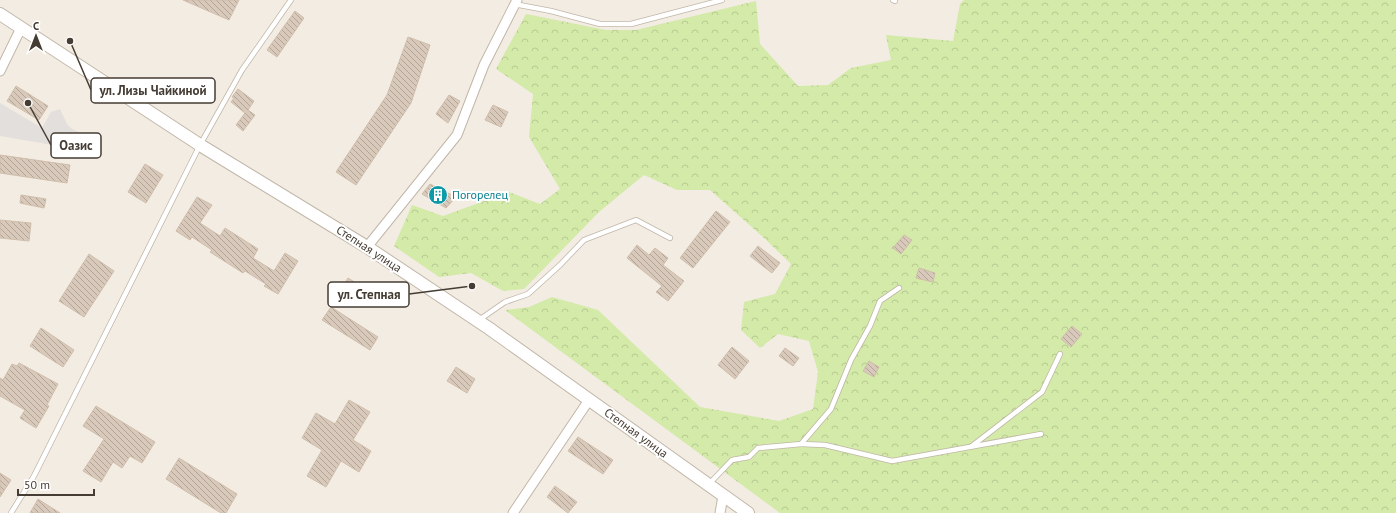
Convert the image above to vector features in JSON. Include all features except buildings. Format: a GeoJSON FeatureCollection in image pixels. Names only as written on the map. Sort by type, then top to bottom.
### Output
{"type":"FeatureCollection","features":[{"type":"Feature","properties":{"kind":"street"},"geometry":{"type":"LineString","coordinates":[[367,247],[457,135],[484,65],[516,2]]}},
{"type":"Feature","properties":{"kind":"street","name":"Степная улица"},"geometry":{"type":"LineString","coordinates":[[0,14],[200,145],[367,247],[477,321],[748,513]]}},
{"type":"Feature","properties":{"kind":"street"},"geometry":{"type":"LineString","coordinates":[[0,71],[21,28]]}},
{"type":"Feature","properties":{"kind":"street"},"geometry":{"type":"LineString","coordinates":[[513,513],[589,400]]}},
{"type":"Feature","properties":{"kind":"street"},"geometry":{"type":"LineString","coordinates":[[720,513],[723,496]]}},
{"type":"Feature","properties":{"kind":"lane"},"geometry":{"type":"LineString","coordinates":[[11,513],[34,476],[200,145],[242,70],[291,0]]}},
{"type":"Feature","properties":{"kind":"lane"},"geometry":{"type":"LineString","coordinates":[[516,2],[600,24],[631,24],[722,0]]}},
{"type":"Feature","properties":{"kind":"lane"},"geometry":{"type":"LineString","coordinates":[[477,321],[505,302],[528,294],[560,265],[584,240],[636,220],[670,238]]}},
{"type":"Feature","properties":{"kind":"lane"},"geometry":{"type":"LineString","coordinates":[[801,444],[831,409],[851,360],[870,326],[880,301],[899,288]]}},
{"type":"Feature","properties":{"kind":"lane"},"geometry":{"type":"LineString","coordinates":[[971,447],[1042,392],[1060,354]]}},
{"type":"Feature","properties":{"kind":"lane"},"geometry":{"type":"LineString","coordinates":[[708,485],[732,460],[749,457],[758,448],[801,444],[825,445],[892,461],[1041,434]]}},
{"type":"Feature","properties":{"kind":"green space"},"geometry":{"type":"Polygon","coordinates":[[[964,0],[1396,0],[1396,513],[780,513],[505,310],[529,307],[552,297],[598,310],[700,407],[779,421],[813,409],[818,372],[809,341],[778,334],[760,348],[741,330],[744,302],[775,294],[791,264],[710,190],[677,190],[644,175],[599,212],[524,289],[503,291],[471,273],[439,277],[394,246],[412,205],[443,216],[509,192],[540,204],[560,189],[529,137],[533,94],[496,69],[526,14],[606,30],[636,30],[756,1],[760,44],[798,86],[828,85],[851,68],[891,60],[886,35],[953,41],[960,4],[964,0]]]}},
{"type":"Feature","properties":{"kind":"shaded area"},"geometry":{"type":"Polygon","coordinates":[[[0,103],[42,128],[51,112],[60,109],[67,124],[72,129],[84,134],[82,150],[0,136],[0,103]]]}},
{"type":"Feature","properties":{"kind":"place","name":"ул. Лизы Чайкиной"},"geometry":{"type":"Point","coordinates":[70,41]}},
{"type":"Feature","properties":{"kind":"place","name":"Оазис"},"geometry":{"type":"Point","coordinates":[28,103]}},
{"type":"Feature","properties":{"kind":"place","name":"Погорелец"},"geometry":{"type":"Point","coordinates":[438,195]}},
{"type":"Feature","properties":{"kind":"place","name":"ул. Степная"},"geometry":{"type":"Point","coordinates":[472,286]}}]}
